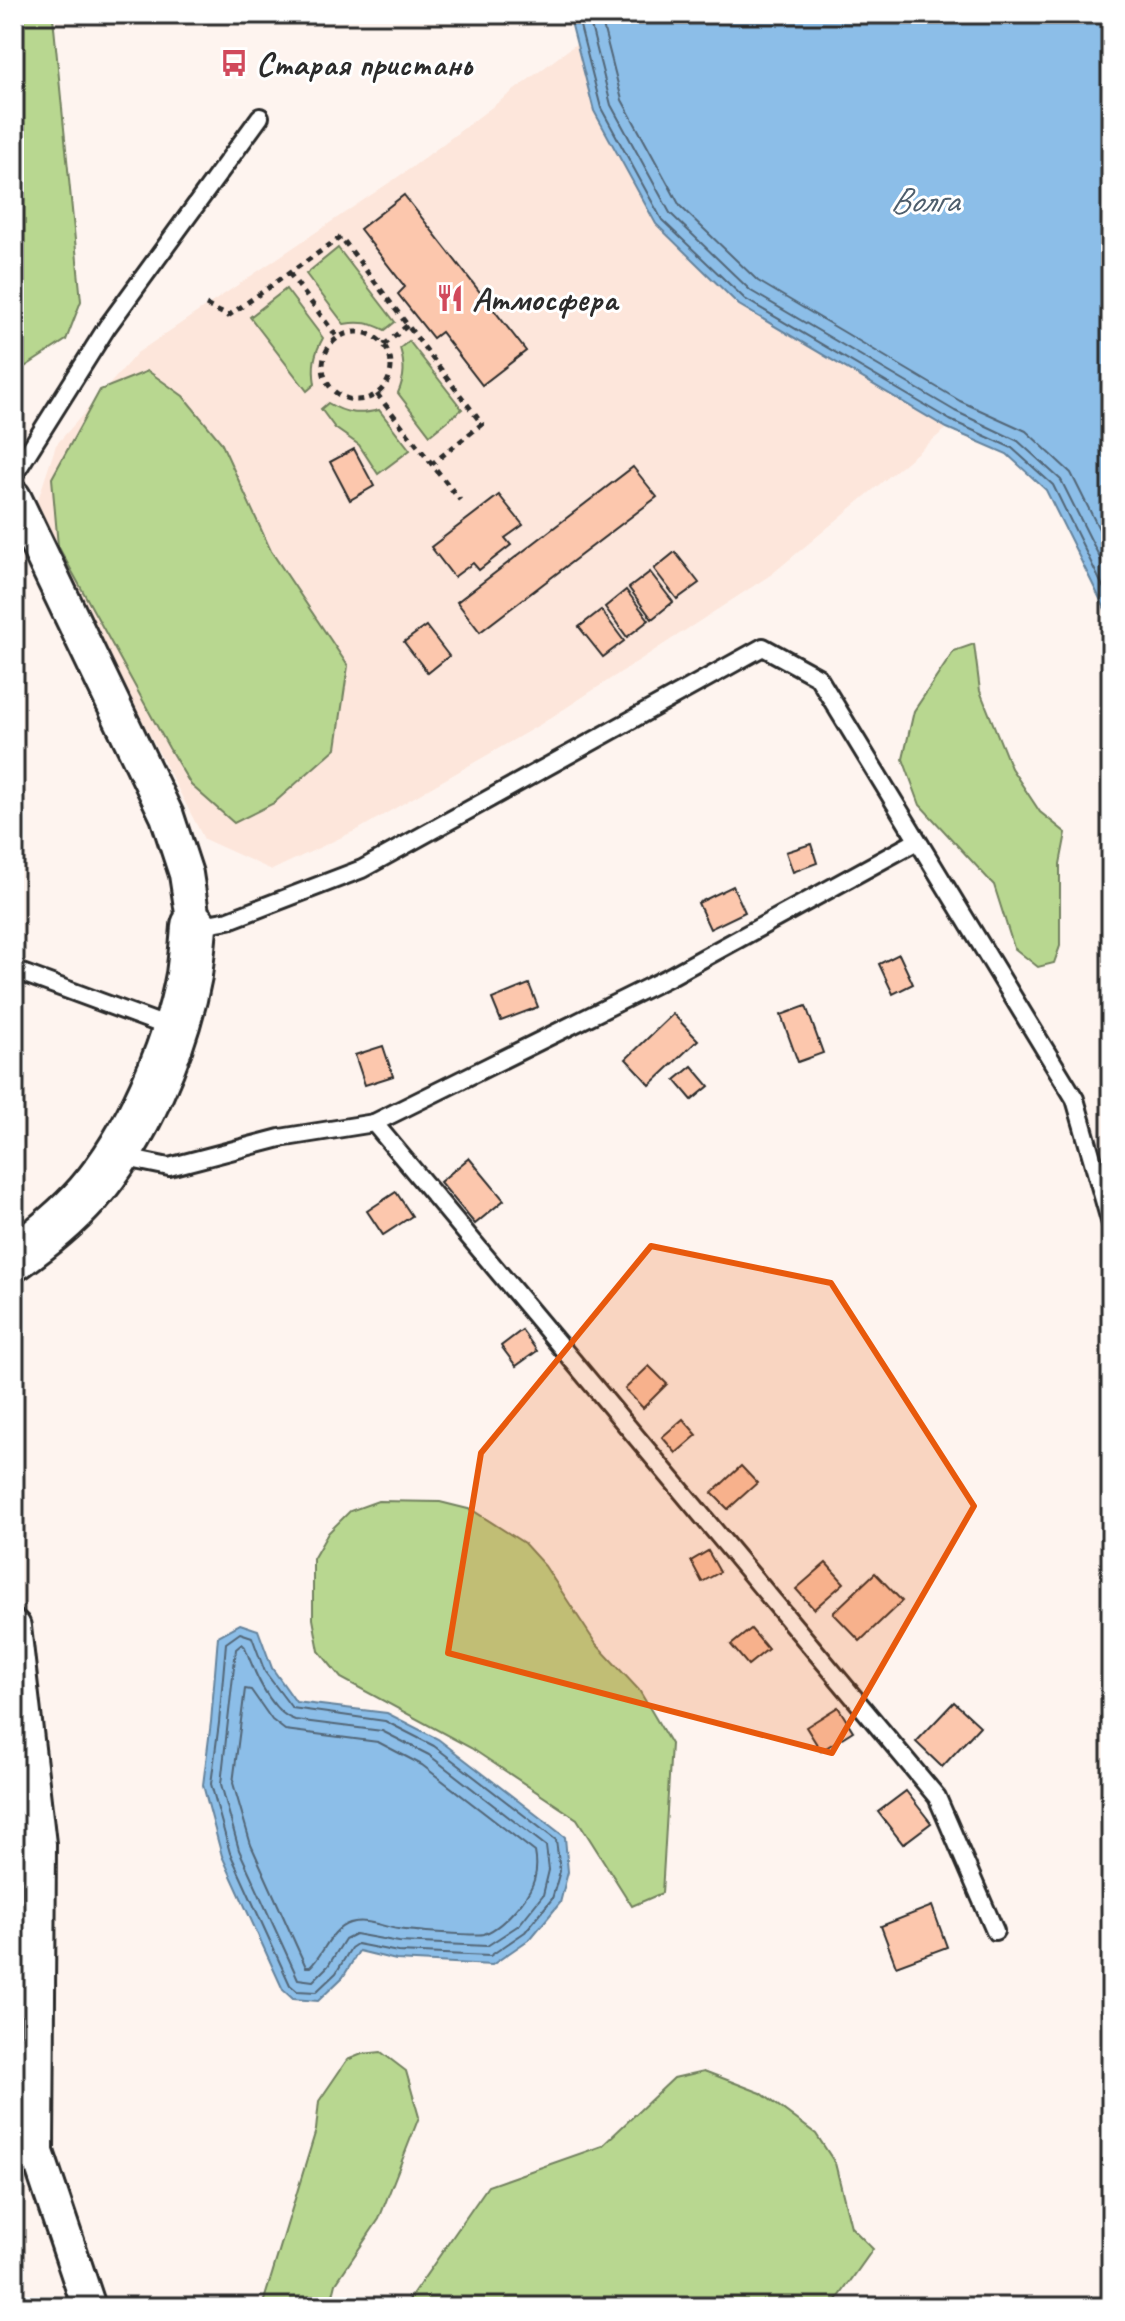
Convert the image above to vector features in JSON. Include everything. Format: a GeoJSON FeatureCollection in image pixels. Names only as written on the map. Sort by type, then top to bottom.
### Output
{"type":"FeatureCollection","features":[{"type":"Feature","properties":{"kind":"street"},"geometry":{"type":"LineString","coordinates":[[14,497],[167,816],[186,874],[194,926],[189,975],[175,1030],[149,1093],[117,1156],[87,1195],[58,1224],[14,1258]]}},
{"type":"Feature","properties":{"kind":"street"},"geometry":{"type":"LineString","coordinates":[[14,1627],[39,1844],[37,2152],[89,2307]]}},
{"type":"Feature","properties":{"kind":"lane"},"geometry":{"type":"LineString","coordinates":[[14,475],[107,327],[260,117]]}},
{"type":"Feature","properties":{"kind":"lane"},"geometry":{"type":"LineString","coordinates":[[194,926],[229,920],[362,869],[763,647],[818,677],[1075,1099],[1111,1224]]}},
{"type":"Feature","properties":{"kind":"lane"},"geometry":{"type":"LineString","coordinates":[[117,1156],[169,1167],[280,1138],[374,1123],[669,977],[917,841]]}},
{"type":"Feature","properties":{"kind":"lane"},"geometry":{"type":"LineString","coordinates":[[14,970],[175,1030]]}},
{"type":"Feature","properties":{"kind":"lane"},"geometry":{"type":"LineString","coordinates":[[374,1123],[937,1797],[995,1931]]}},
{"type":"Feature","properties":{"kind":"path"},"geometry":{"type":"LineString","coordinates":[[206,305],[228,316],[341,237],[482,424],[432,464]]}},
{"type":"Feature","properties":{"kind":"path"},"geometry":{"type":"LineString","coordinates":[[289,273],[338,338]]}},
{"type":"Feature","properties":{"kind":"path"},"geometry":{"type":"LineString","coordinates":[[384,345],[408,325]]}},
{"type":"Feature","properties":{"kind":"path"},"geometry":{"type":"LineString","coordinates":[[362,332],[384,345],[390,357],[391,371],[387,384],[377,394],[365,400],[352,400],[339,395],[329,386],[323,373],[323,360],[328,347],[338,338],[362,332]]}},
{"type":"Feature","properties":{"kind":"path"},"geometry":{"type":"LineString","coordinates":[[377,394],[460,500]]}},
{"type":"Feature","properties":{"kind":"highlighted area"},"geometry":{"type":"Polygon","coordinates":[[[651,1246],[831,1283],[974,1506],[832,1753],[448,1653],[481,1453],[651,1246]]]}},
{"type":"Feature","properties":{"kind":"shaded area","name":"Атмосфера"},"geometry":{"type":"Polygon","coordinates":[[[576,44],[594,111],[739,305],[947,428],[772,574],[541,724],[359,829],[272,870],[204,839],[34,512],[56,445],[137,353],[411,168],[576,44]]]}},
{"type":"Feature","properties":{"kind":"green space"},"geometry":{"type":"Polygon","coordinates":[[[14,14],[51,14],[53,17],[81,301],[66,340],[14,374],[14,14]]]}},
{"type":"Feature","properties":{"kind":"green space"},"geometry":{"type":"Polygon","coordinates":[[[338,248],[395,322],[385,330],[365,323],[344,324],[306,274],[338,248]]]}},
{"type":"Feature","properties":{"kind":"green space"},"geometry":{"type":"Polygon","coordinates":[[[286,289],[323,338],[314,360],[315,384],[307,391],[250,317],[286,289]]]}},
{"type":"Feature","properties":{"kind":"green space"},"geometry":{"type":"Polygon","coordinates":[[[409,341],[462,409],[430,435],[398,393],[404,371],[400,348],[409,341]]]}},
{"type":"Feature","properties":{"kind":"green space"},"geometry":{"type":"Polygon","coordinates":[[[148,371],[183,396],[221,442],[271,551],[348,666],[336,748],[274,803],[234,823],[191,785],[58,546],[52,478],[100,390],[148,371]]]}},
{"type":"Feature","properties":{"kind":"green space"},"geometry":{"type":"Polygon","coordinates":[[[328,403],[353,412],[379,410],[410,450],[378,474],[359,445],[335,428],[321,409],[328,403]]]}},
{"type":"Feature","properties":{"kind":"green space"},"geometry":{"type":"Polygon","coordinates":[[[974,644],[980,691],[1011,768],[1040,812],[1066,833],[1060,864],[1060,946],[1054,963],[1038,967],[1014,948],[994,885],[920,805],[903,759],[914,711],[954,651],[974,644]]]}},
{"type":"Feature","properties":{"kind":"green space"},"geometry":{"type":"Polygon","coordinates":[[[378,1501],[440,1502],[472,1510],[524,1543],[545,1566],[596,1644],[639,1690],[671,1744],[662,1893],[632,1906],[577,1819],[471,1748],[341,1678],[319,1651],[313,1619],[313,1559],[328,1533],[350,1511],[378,1501]]]}},
{"type":"Feature","properties":{"kind":"green space"},"geometry":{"type":"Polygon","coordinates":[[[381,2052],[406,2071],[419,2117],[379,2219],[336,2283],[330,2307],[262,2307],[316,2130],[319,2101],[347,2060],[362,2054],[381,2052]]]}},
{"type":"Feature","properties":{"kind":"green space"},"geometry":{"type":"Polygon","coordinates":[[[704,2071],[761,2093],[816,2134],[835,2163],[851,2227],[873,2249],[832,2307],[404,2307],[488,2186],[602,2146],[674,2078],[704,2071]]]}},
{"type":"Feature","properties":{"kind":"water","name":"Волга"},"geometry":{"type":"Polygon","coordinates":[[[569,14],[1111,14],[1111,621],[1046,490],[1007,454],[947,428],[739,305],[656,224],[594,111],[569,14]]]}},
{"type":"Feature","properties":{"kind":"water"},"geometry":{"type":"Polygon","coordinates":[[[240,1624],[258,1630],[272,1668],[296,1702],[387,1713],[438,1739],[565,1837],[568,1872],[560,1903],[531,1938],[492,1965],[396,1960],[359,1951],[343,1977],[318,2001],[293,1999],[283,1990],[222,1856],[203,1785],[218,1636],[240,1624]]]}},
{"type":"Feature","properties":{"kind":"building"},"geometry":{"type":"Polygon","coordinates":[[[404,195],[526,351],[482,385],[441,332],[433,338],[398,294],[405,287],[360,229],[404,195]]]}},
{"type":"Feature","properties":{"kind":"building"},"geometry":{"type":"Polygon","coordinates":[[[354,449],[374,486],[350,500],[330,462],[354,449]]]}},
{"type":"Feature","properties":{"kind":"building"},"geometry":{"type":"Polygon","coordinates":[[[633,467],[657,497],[480,632],[457,602],[633,467]]]}},
{"type":"Feature","properties":{"kind":"building"},"geometry":{"type":"Polygon","coordinates":[[[499,495],[523,525],[505,538],[511,545],[479,570],[473,563],[454,577],[431,547],[499,495]]]}},
{"type":"Feature","properties":{"kind":"building"},"geometry":{"type":"Polygon","coordinates":[[[675,552],[699,583],[677,599],[654,569],[675,552]]]}},
{"type":"Feature","properties":{"kind":"building"},"geometry":{"type":"Polygon","coordinates":[[[650,572],[673,602],[652,619],[629,588],[650,572]]]}},
{"type":"Feature","properties":{"kind":"building"},"geometry":{"type":"Polygon","coordinates":[[[626,590],[649,620],[627,637],[605,607],[626,590]]]}},
{"type":"Feature","properties":{"kind":"building"},"geometry":{"type":"Polygon","coordinates":[[[601,610],[624,641],[603,657],[579,627],[601,610]]]}},
{"type":"Feature","properties":{"kind":"building"},"geometry":{"type":"Polygon","coordinates":[[[426,626],[449,656],[428,673],[404,642],[426,626]]]}},
{"type":"Feature","properties":{"kind":"building"},"geometry":{"type":"Polygon","coordinates":[[[811,844],[817,863],[793,872],[786,852],[811,844]]]}},
{"type":"Feature","properties":{"kind":"building"},"geometry":{"type":"Polygon","coordinates":[[[733,886],[745,912],[710,929],[698,903],[733,886]]]}},
{"type":"Feature","properties":{"kind":"building"},"geometry":{"type":"Polygon","coordinates":[[[899,954],[913,984],[893,994],[879,964],[899,954]]]}},
{"type":"Feature","properties":{"kind":"building"},"geometry":{"type":"Polygon","coordinates":[[[529,984],[538,1007],[501,1021],[492,999],[529,984]]]}},
{"type":"Feature","properties":{"kind":"building"},"geometry":{"type":"Polygon","coordinates":[[[806,1006],[823,1053],[798,1062],[781,1015],[806,1006]]]}},
{"type":"Feature","properties":{"kind":"building"},"geometry":{"type":"Polygon","coordinates":[[[673,1014],[698,1040],[650,1085],[626,1059],[673,1014]]]}},
{"type":"Feature","properties":{"kind":"building"},"geometry":{"type":"Polygon","coordinates":[[[383,1046],[393,1076],[365,1085],[355,1055],[383,1046]]]}},
{"type":"Feature","properties":{"kind":"building"},"geometry":{"type":"Polygon","coordinates":[[[692,1066],[709,1086],[692,1100],[675,1080],[692,1066]]]}},
{"type":"Feature","properties":{"kind":"building"},"geometry":{"type":"Polygon","coordinates":[[[469,1158],[504,1200],[475,1224],[440,1182],[469,1158]]]}},
{"type":"Feature","properties":{"kind":"building"},"geometry":{"type":"Polygon","coordinates":[[[396,1192],[412,1216],[383,1235],[367,1211],[396,1192]]]}},
{"type":"Feature","properties":{"kind":"building"},"geometry":{"type":"Polygon","coordinates":[[[522,1330],[537,1351],[516,1366],[501,1346],[522,1330]]]}},
{"type":"Feature","properties":{"kind":"building"},"geometry":{"type":"Polygon","coordinates":[[[649,1366],[667,1384],[643,1408],[625,1389],[649,1366]]]}},
{"type":"Feature","properties":{"kind":"building"},"geometry":{"type":"Polygon","coordinates":[[[683,1419],[697,1435],[676,1453],[662,1437],[683,1419]]]}},
{"type":"Feature","properties":{"kind":"building"},"geometry":{"type":"Polygon","coordinates":[[[741,1466],[757,1483],[728,1509],[712,1493],[741,1466]]]}},
{"type":"Feature","properties":{"kind":"building"},"geometry":{"type":"Polygon","coordinates":[[[708,1551],[720,1572],[702,1582],[691,1561],[708,1551]]]}},
{"type":"Feature","properties":{"kind":"building"},"geometry":{"type":"Polygon","coordinates":[[[826,1563],[844,1583],[814,1609],[796,1589],[826,1563]]]}},
{"type":"Feature","properties":{"kind":"building"},"geometry":{"type":"Polygon","coordinates":[[[875,1573],[902,1601],[860,1641],[833,1613],[875,1573]]]}},
{"type":"Feature","properties":{"kind":"building"},"geometry":{"type":"Polygon","coordinates":[[[751,1629],[768,1649],[748,1665],[731,1645],[751,1629]]]}},
{"type":"Feature","properties":{"kind":"building"},"geometry":{"type":"Polygon","coordinates":[[[954,1702],[980,1726],[942,1767],[916,1742],[954,1702]]]}},
{"type":"Feature","properties":{"kind":"building"},"geometry":{"type":"Polygon","coordinates":[[[838,1707],[853,1731],[821,1751],[806,1727],[838,1707]]]}},
{"type":"Feature","properties":{"kind":"building"},"geometry":{"type":"Polygon","coordinates":[[[906,1791],[931,1823],[903,1844],[878,1812],[906,1791]]]}},
{"type":"Feature","properties":{"kind":"building"},"geometry":{"type":"Polygon","coordinates":[[[932,1906],[947,1947],[896,1966],[881,1926],[932,1906]]]}},
{"type":"Feature","properties":{"kind":"place","name":"Старая пристань"},"geometry":{"type":"Point","coordinates":[234,63]}},
{"type":"Feature","properties":{"kind":"place","name":"Атмосфера"},"geometry":{"type":"Point","coordinates":[450,298]}}]}
